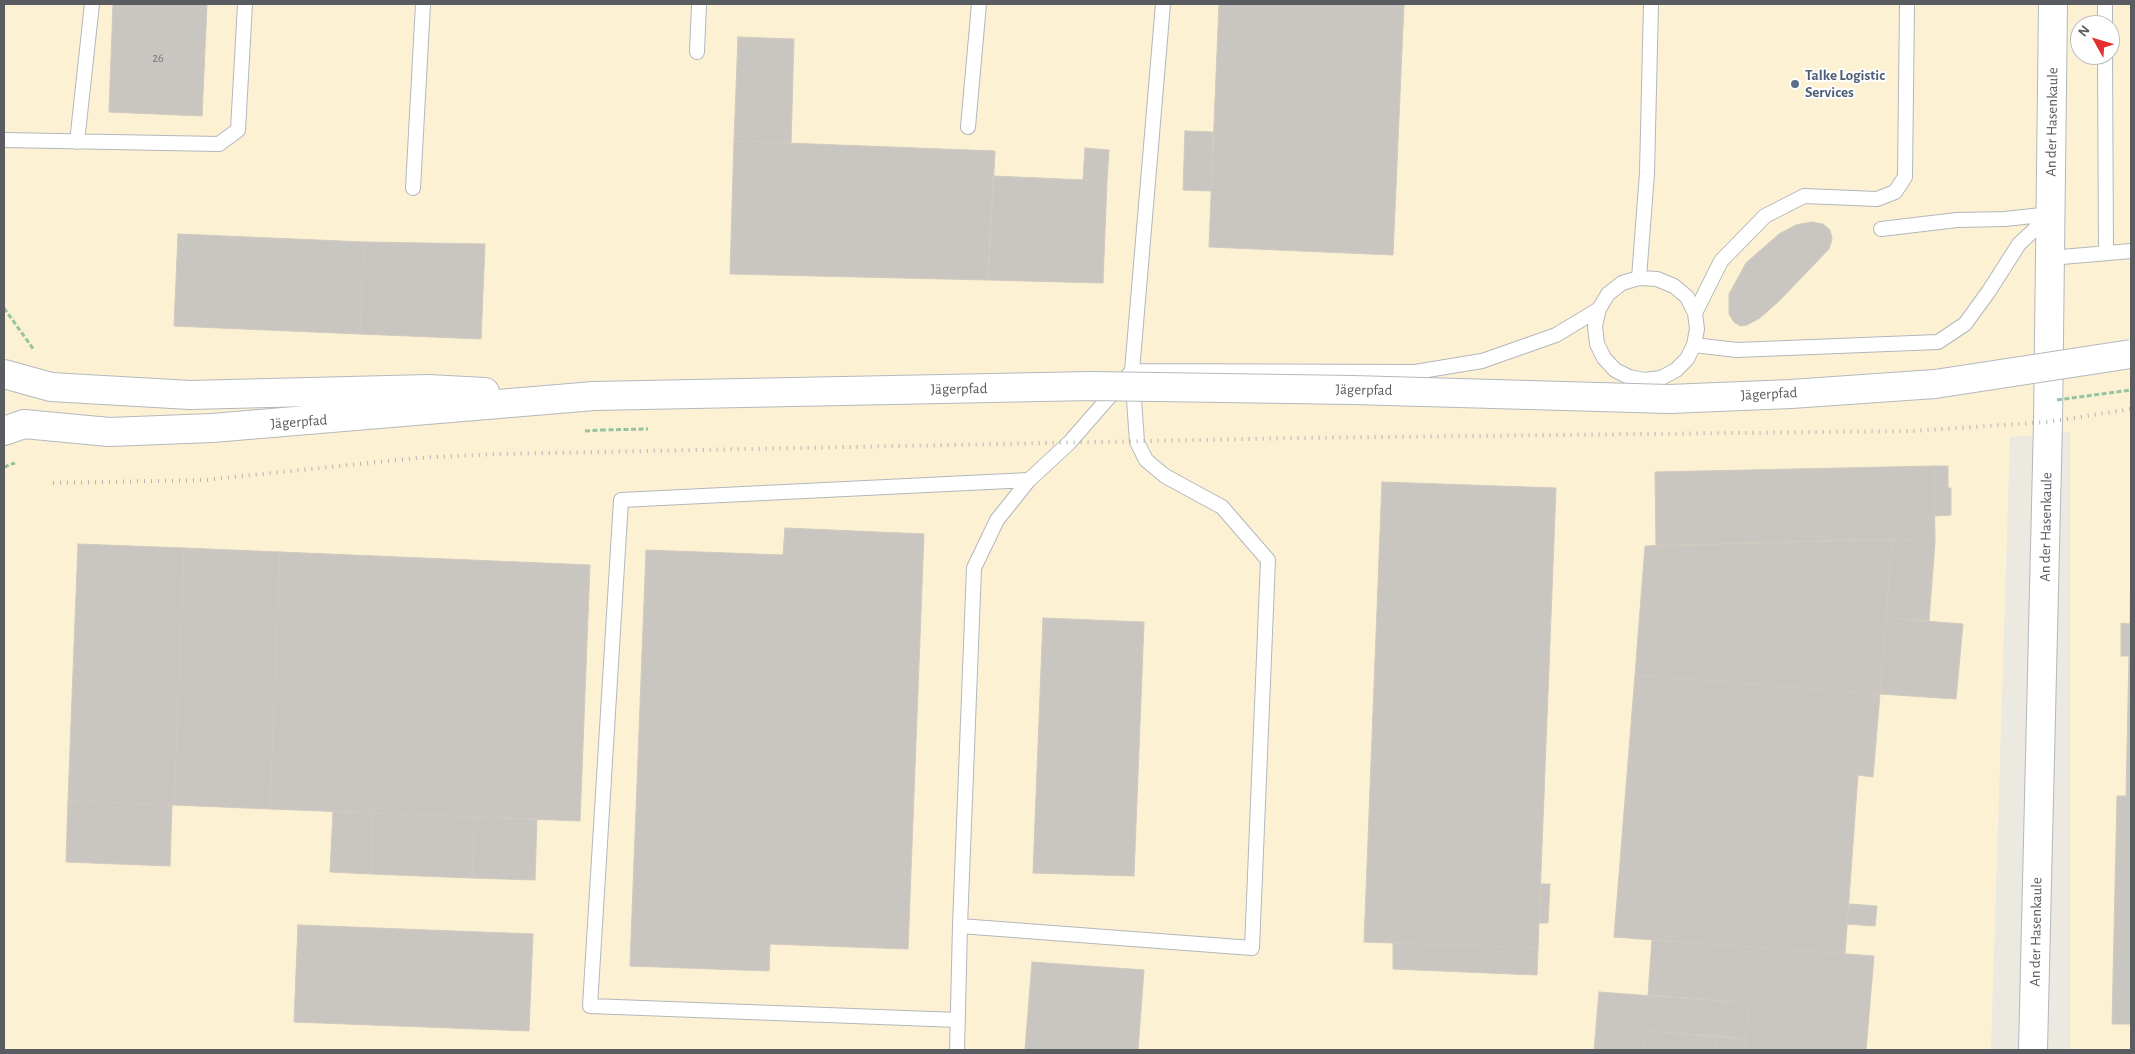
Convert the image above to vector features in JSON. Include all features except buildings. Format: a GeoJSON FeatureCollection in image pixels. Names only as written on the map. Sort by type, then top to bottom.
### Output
{"type":"FeatureCollection","features":[{"type":"Feature","properties":{"kind":"main road","name":"An der Hasenkaule"},"geometry":{"type":"LineString","coordinates":[[2033,1050],[2051,214],[2053,4]]}},
{"type":"Feature","properties":{"kind":"main road","name":"Jägerpfad"},"geometry":{"type":"LineString","coordinates":[[4,374],[51,386],[190,396],[428,389],[594,396],[1090,386],[1669,398],[1791,394],[1935,384],[2131,354]]}},
{"type":"Feature","properties":{"kind":"main road","name":"Jägerpfad"},"geometry":{"type":"LineString","coordinates":[[4,430],[24,424],[109,432],[212,428],[594,396]]}},
{"type":"Feature","properties":{"kind":"lane"},"geometry":{"type":"LineString","coordinates":[[77,142],[92,4]]}},
{"type":"Feature","properties":{"kind":"lane"},"geometry":{"type":"LineString","coordinates":[[4,140],[219,144],[238,130],[245,4]]}},
{"type":"Feature","properties":{"kind":"lane"},"geometry":{"type":"LineString","coordinates":[[413,188],[422,4]]}},
{"type":"Feature","properties":{"kind":"lane"},"geometry":{"type":"LineString","coordinates":[[697,52],[699,4]]}},
{"type":"Feature","properties":{"kind":"lane"},"geometry":{"type":"LineString","coordinates":[[968,127],[979,4]]}},
{"type":"Feature","properties":{"kind":"lane"},"geometry":{"type":"LineString","coordinates":[[960,926],[1252,948],[1268,560],[1222,507],[1165,476],[1146,460],[1137,442],[1132,371],[1163,4]]}},
{"type":"Feature","properties":{"kind":"lane"},"geometry":{"type":"LineString","coordinates":[[1639,278],[1647,172],[1651,4]]}},
{"type":"Feature","properties":{"kind":"lane"},"geometry":{"type":"LineString","coordinates":[[1695,313],[1720,261],[1764,216],[1804,196],[1877,199],[1895,192],[1905,177],[1907,4]]}},
{"type":"Feature","properties":{"kind":"lane"},"geometry":{"type":"LineString","coordinates":[[2105,65],[2106,253]]}},
{"type":"Feature","properties":{"kind":"lane"},"geometry":{"type":"LineString","coordinates":[[1694,345],[1737,350],[1938,342],[1965,324],[2019,244],[2051,214]]}},
{"type":"Feature","properties":{"kind":"lane"},"geometry":{"type":"LineString","coordinates":[[1881,230],[1957,220],[2005,219],[2051,214]]}},
{"type":"Feature","properties":{"kind":"lane"},"geometry":{"type":"LineString","coordinates":[[2050,258],[2131,250]]}},
{"type":"Feature","properties":{"kind":"lane"},"geometry":{"type":"LineString","coordinates":[[1639,278],[1657,279],[1674,286],[1687,297],[1695,313],[1697,329],[1694,345],[1687,359],[1676,370],[1661,378],[1645,380],[1629,377],[1615,370],[1604,358],[1597,344],[1595,326],[1599,309],[1608,294],[1622,283],[1639,278]]}},
{"type":"Feature","properties":{"kind":"lane"},"geometry":{"type":"LineString","coordinates":[[957,1050],[974,568],[997,520],[1029,480],[1069,443],[1132,371],[1415,372],[1482,361],[1556,335],[1599,309]]}},
{"type":"Feature","properties":{"kind":"lane"},"geometry":{"type":"LineString","coordinates":[[958,1020],[590,1006],[621,500],[1029,480]]}},
{"type":"Feature","properties":{"kind":"shaded area"},"geometry":{"type":"Polygon","coordinates":[[[4,4],[2131,4],[2131,1050],[2070,1050],[2070,432],[2010,437],[1991,1050],[4,1050],[4,4]]]}},
{"type":"Feature","properties":{"kind":"railway"},"geometry":{"type":"LineString","coordinates":[[53,483],[205,480],[417,458],[497,454],[1297,438],[1912,431],[2048,422],[2131,409]]}},
{"type":"Feature","properties":{"kind":"place","name":"Talke Logistic Services"},"geometry":{"type":"Point","coordinates":[1795,84]}}]}
